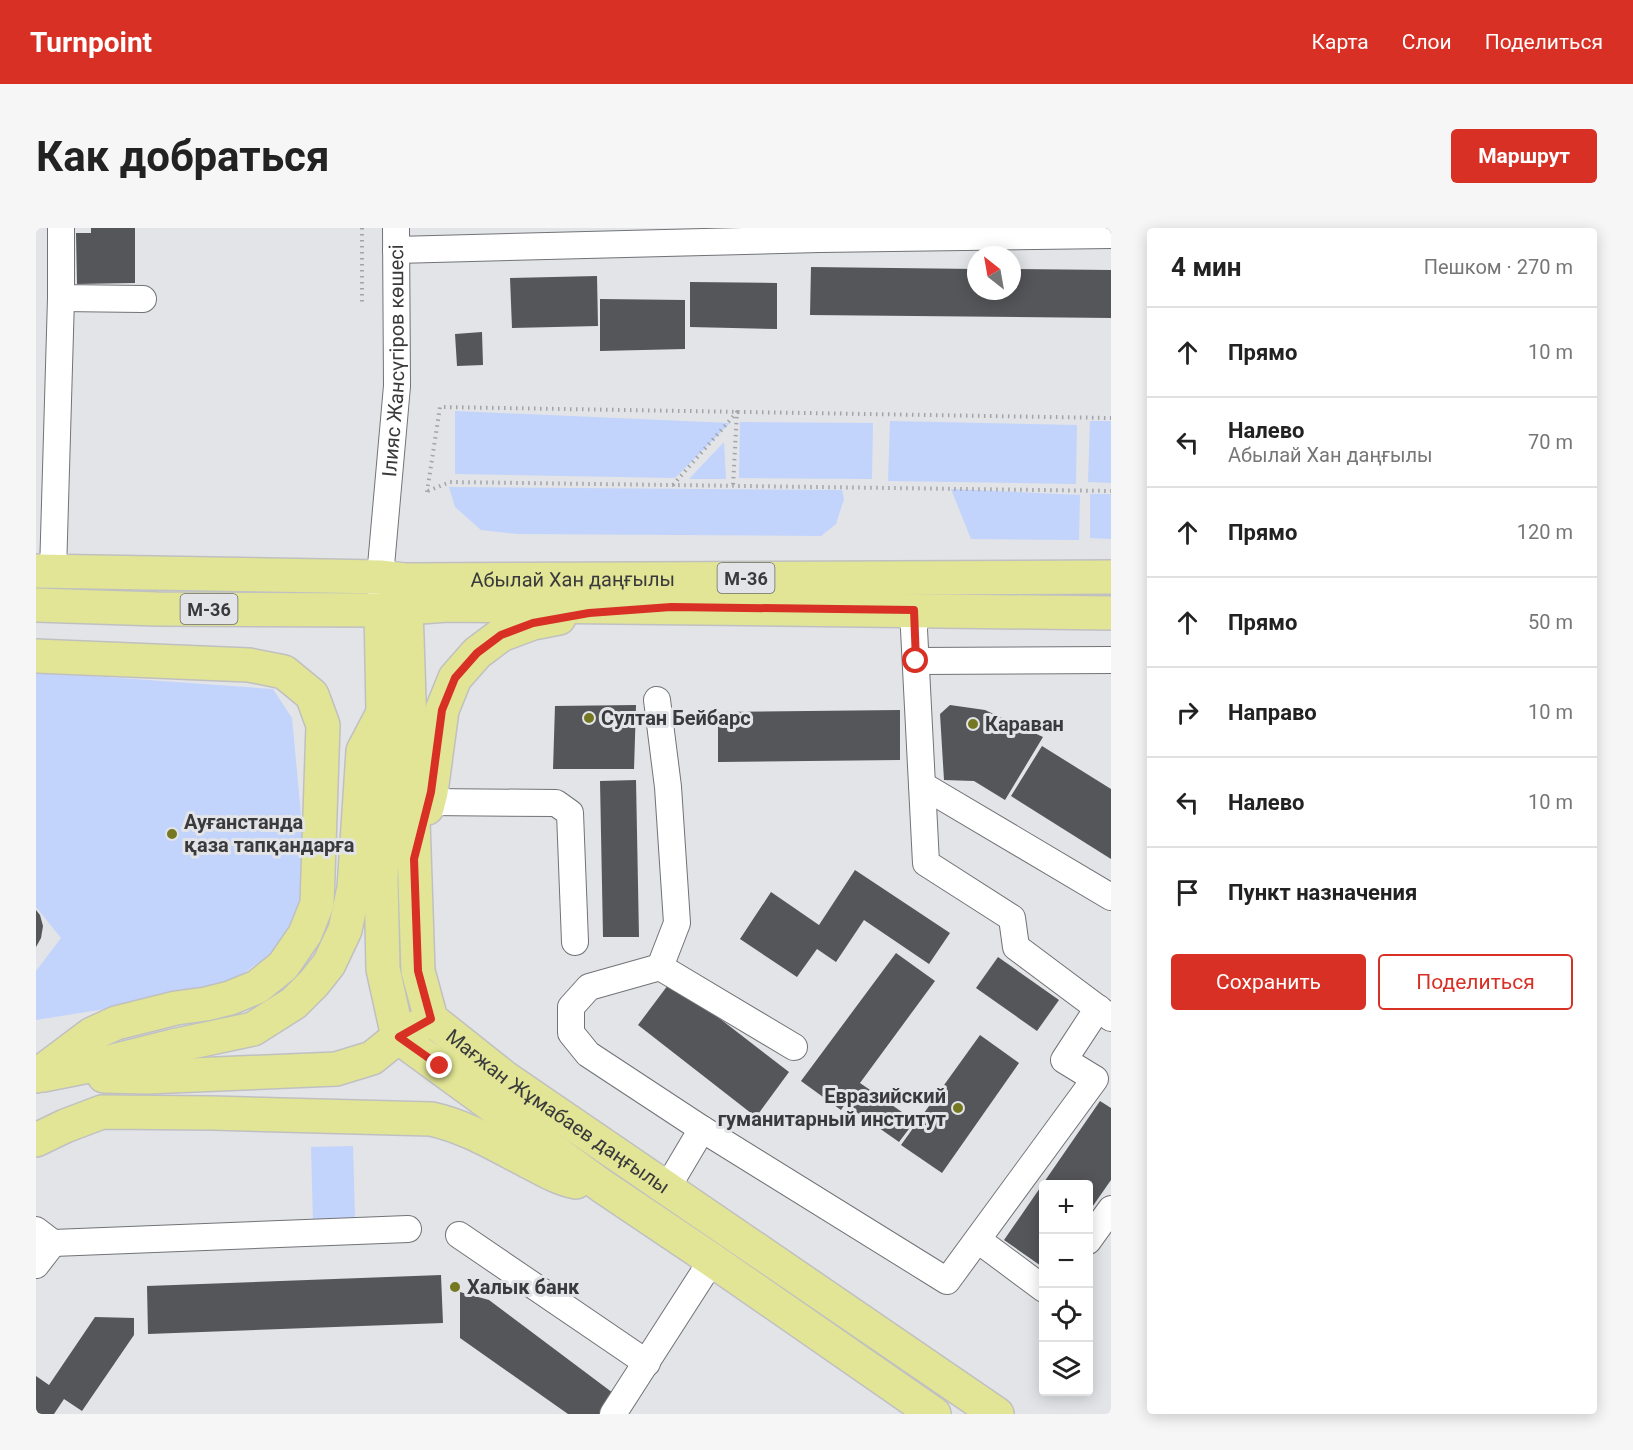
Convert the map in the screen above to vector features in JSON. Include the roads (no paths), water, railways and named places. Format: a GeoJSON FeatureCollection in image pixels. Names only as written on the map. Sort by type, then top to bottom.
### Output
{"type":"FeatureCollection","features":[{"type":"Feature","properties":{"kind":"main road","name":"Абылай Хан даңғылы"},"geometry":{"type":"LineString","coordinates":[[45,572],[393,594],[447,605],[1111,613]]}},
{"type":"Feature","properties":{"kind":"main road","name":"Абылай Хан даңғылы"},"geometry":{"type":"LineString","coordinates":[[36,605],[157,609],[393,594],[1111,577]]}},
{"type":"Feature","properties":{"kind":"main road"},"geometry":{"type":"LineString","coordinates":[[393,594],[383,713],[386,761],[381,878],[383,969],[399,1037]]}},
{"type":"Feature","properties":{"kind":"main road","name":"Мағжан Жұмабаев даңғылы"},"geometry":{"type":"LineString","coordinates":[[393,594],[414,859],[418,971],[431,1019],[504,1077],[997,1414]]}},
{"type":"Feature","properties":{"kind":"main road"},"geometry":{"type":"LineString","coordinates":[[414,859],[431,792],[442,710],[455,678],[477,653],[501,635],[533,623],[589,613],[671,607]]}},
{"type":"Feature","properties":{"kind":"main road"},"geometry":{"type":"LineString","coordinates":[[36,656],[249,665],[284,672],[312,695],[323,725],[317,904],[305,934],[284,966],[258,987],[230,998],[116,1023],[92,1034],[36,1076]]}},
{"type":"Feature","properties":{"kind":"main road"},"geometry":{"type":"LineString","coordinates":[[36,1076],[253,1029],[294,1003],[314,983],[329,964],[345,930],[354,888],[363,750],[383,713]]}},
{"type":"Feature","properties":{"kind":"main road"},"geometry":{"type":"LineString","coordinates":[[36,1076],[147,1077],[336,1069],[372,1058],[399,1037],[431,1019]]}},
{"type":"Feature","properties":{"kind":"main road","name":"Мағжан Жұмабаев даңғылы"},"geometry":{"type":"LineString","coordinates":[[399,1037],[602,1185],[928,1412]]}},
{"type":"Feature","properties":{"kind":"main road"},"geometry":{"type":"LineString","coordinates":[[36,1136],[60,1112],[94,1096],[147,1077]]}},
{"type":"Feature","properties":{"kind":"main road"},"geometry":{"type":"LineString","coordinates":[[36,1140],[102,1112],[431,1119],[460,1128],[568,1181],[602,1185]]}},
{"type":"Feature","properties":{"kind":"street"},"geometry":{"type":"LineString","coordinates":[[45,572],[61,298],[61,228]]}},
{"type":"Feature","properties":{"kind":"street"},"geometry":{"type":"LineString","coordinates":[[396,239],[820,239],[1056,232],[1111,235]]}},
{"type":"Feature","properties":{"kind":"street","name":"Ілияс Жансүгіров көшесі"},"geometry":{"type":"LineString","coordinates":[[393,594],[388,494],[397,386],[396,239]]}},
{"type":"Feature","properties":{"kind":"street"},"geometry":{"type":"LineString","coordinates":[[61,298],[143,299]]}},
{"type":"Feature","properties":{"kind":"street"},"geometry":{"type":"LineString","coordinates":[[794,1047],[660,967],[589,987],[571,1007],[571,1032],[588,1054],[702,1129],[947,1281],[1095,1079],[1064,1060],[1105,1013],[1016,947],[1012,918],[926,863],[914,610]]}},
{"type":"Feature","properties":{"kind":"street"},"geometry":{"type":"LineString","coordinates":[[916,661],[1111,660]]}},
{"type":"Feature","properties":{"kind":"street"},"geometry":{"type":"LineString","coordinates":[[657,700],[668,787],[677,922],[660,967]]}},
{"type":"Feature","properties":{"kind":"street"},"geometry":{"type":"LineString","coordinates":[[922,785],[1111,897]]}},
{"type":"Feature","properties":{"kind":"street"},"geometry":{"type":"LineString","coordinates":[[428,802],[556,803],[570,813],[575,942]]}},
{"type":"Feature","properties":{"kind":"street"},"geometry":{"type":"LineString","coordinates":[[667,1188],[702,1129]]}},
{"type":"Feature","properties":{"kind":"street"},"geometry":{"type":"LineString","coordinates":[[1093,1235],[1111,1209]]}},
{"type":"Feature","properties":{"kind":"street"},"geometry":{"type":"LineString","coordinates":[[36,1265],[45,1237],[408,1229]]}},
{"type":"Feature","properties":{"kind":"street"},"geometry":{"type":"LineString","coordinates":[[459,1234],[646,1364]]}},
{"type":"Feature","properties":{"kind":"street"},"geometry":{"type":"LineString","coordinates":[[978,1240],[1043,1288]]}},
{"type":"Feature","properties":{"kind":"street"},"geometry":{"type":"LineString","coordinates":[[613,1414],[712,1260]]}},
{"type":"Feature","properties":{"kind":"place","name":"Султан Бейбарс"},"geometry":{"type":"Point","coordinates":[589,718]}},
{"type":"Feature","properties":{"kind":"place","name":"Караван"},"geometry":{"type":"Point","coordinates":[973,724]}},
{"type":"Feature","properties":{"kind":"place","name":"Ауғанстанда қаза тапқандарға"},"geometry":{"type":"Point","coordinates":[172,834]}},
{"type":"Feature","properties":{"kind":"place","name":"Евразийский гуманитарный институт"},"geometry":{"type":"Point","coordinates":[958,1108]}},
{"type":"Feature","properties":{"kind":"place","name":"Халык банк"},"geometry":{"type":"Point","coordinates":[455,1287]}}]}
